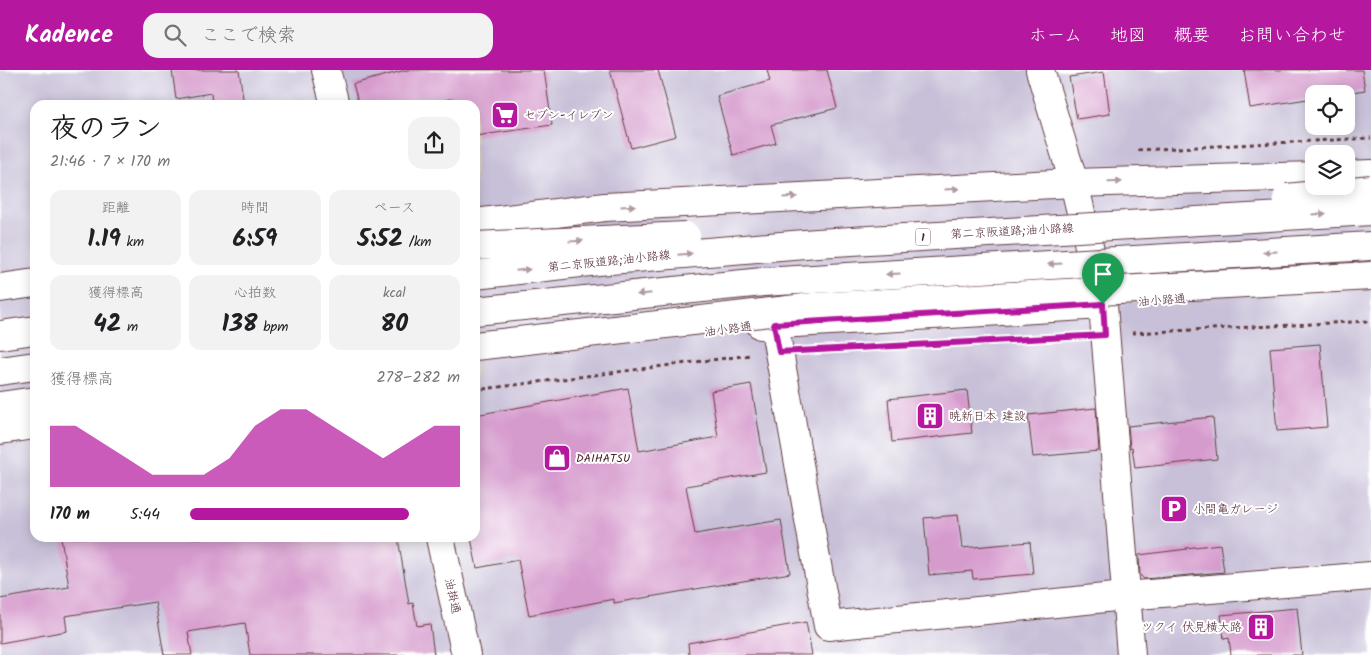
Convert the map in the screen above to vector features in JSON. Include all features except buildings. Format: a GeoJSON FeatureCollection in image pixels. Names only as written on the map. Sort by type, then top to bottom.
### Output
{"type":"FeatureCollection","features":[{"type":"Feature","properties":{"kind":"main road"},"geometry":{"type":"LineString","coordinates":[[326,70],[334,100]]}},
{"type":"Feature","properties":{"kind":"main road"},"geometry":{"type":"LineString","coordinates":[[1040,70],[1074,183],[1103,304],[1131,655]]}},
{"type":"Feature","properties":{"kind":"main road"},"geometry":{"type":"LineString","coordinates":[[1355,175],[1371,174]]}},
{"type":"Feature","properties":{"kind":"main road"},"geometry":{"type":"LineString","coordinates":[[480,222],[605,207],[1074,183],[1305,176]]}},
{"type":"Feature","properties":{"kind":"main road"},"geometry":{"type":"LineString","coordinates":[[480,246],[1226,205],[1371,189]]}},
{"type":"Feature","properties":{"kind":"main road","name":"第二京阪道路;油小路線"},"geometry":{"type":"LineString","coordinates":[[480,274],[817,243],[1371,210]]}},
{"type":"Feature","properties":{"kind":"main road"},"geometry":{"type":"LineString","coordinates":[[480,310],[763,282],[1371,246]]}},
{"type":"Feature","properties":{"kind":"main road"},"geometry":{"type":"LineString","coordinates":[[480,345],[814,307],[1371,276]]}},
{"type":"Feature","properties":{"kind":"main road"},"geometry":{"type":"LineString","coordinates":[[0,288],[30,284]]}},
{"type":"Feature","properties":{"kind":"main road","name":"油小路通"},"geometry":{"type":"LineString","coordinates":[[480,357],[774,324],[1103,304],[1371,284]]}},
{"type":"Feature","properties":{"kind":"main road"},"geometry":{"type":"LineString","coordinates":[[0,297],[30,293]]}},
{"type":"Feature","properties":{"kind":"main road"},"geometry":{"type":"LineString","coordinates":[[774,324],[828,626],[1125,596],[1371,576]]}},
{"type":"Feature","properties":{"kind":"main road"},"geometry":{"type":"LineString","coordinates":[[0,335],[30,331]]}},
{"type":"Feature","properties":{"kind":"main road"},"geometry":{"type":"LineString","coordinates":[[0,371],[30,367]]}},
{"type":"Feature","properties":{"kind":"main road"},"geometry":{"type":"LineString","coordinates":[[0,406],[30,402]]}},
{"type":"Feature","properties":{"kind":"main road"},"geometry":{"type":"LineString","coordinates":[[0,430],[30,426]]}},
{"type":"Feature","properties":{"kind":"main road","name":"油掛通"},"geometry":{"type":"LineString","coordinates":[[441,542],[466,655]]}},
{"type":"Feature","properties":{"kind":"path"},"geometry":{"type":"LineString","coordinates":[[1105,335],[1371,321]]}},
{"type":"Feature","properties":{"kind":"path"},"geometry":{"type":"LineString","coordinates":[[480,389],[779,352]]}},
{"type":"Feature","properties":{"kind":"shaded area"},"geometry":{"type":"Polygon","coordinates":[[[0,70],[1371,70],[1371,655],[0,655],[0,70]]]}},
{"type":"Feature","properties":{"kind":"place","name":"セブン-イレブン"},"geometry":{"type":"Point","coordinates":[505,115]}},
{"type":"Feature","properties":{"kind":"place","name":"暁新日本 建設"},"geometry":{"type":"Point","coordinates":[930,416]}},
{"type":"Feature","properties":{"kind":"place","name":"DAIHATSU"},"geometry":{"type":"Point","coordinates":[557,458]}},
{"type":"Feature","properties":{"kind":"place","name":"小間亀ガレージ"},"geometry":{"type":"Point","coordinates":[1174,509]}},
{"type":"Feature","properties":{"kind":"place","name":"ツクイ 伏見横大路"},"geometry":{"type":"Point","coordinates":[1261,627]}},
{"type":"Feature","properties":{"kind":"route"},"geometry":{"type":"LineString","coordinates":[[1103,304],[1105,335],[779,352],[774,324],[1037,308],[1103,304]]}}]}
